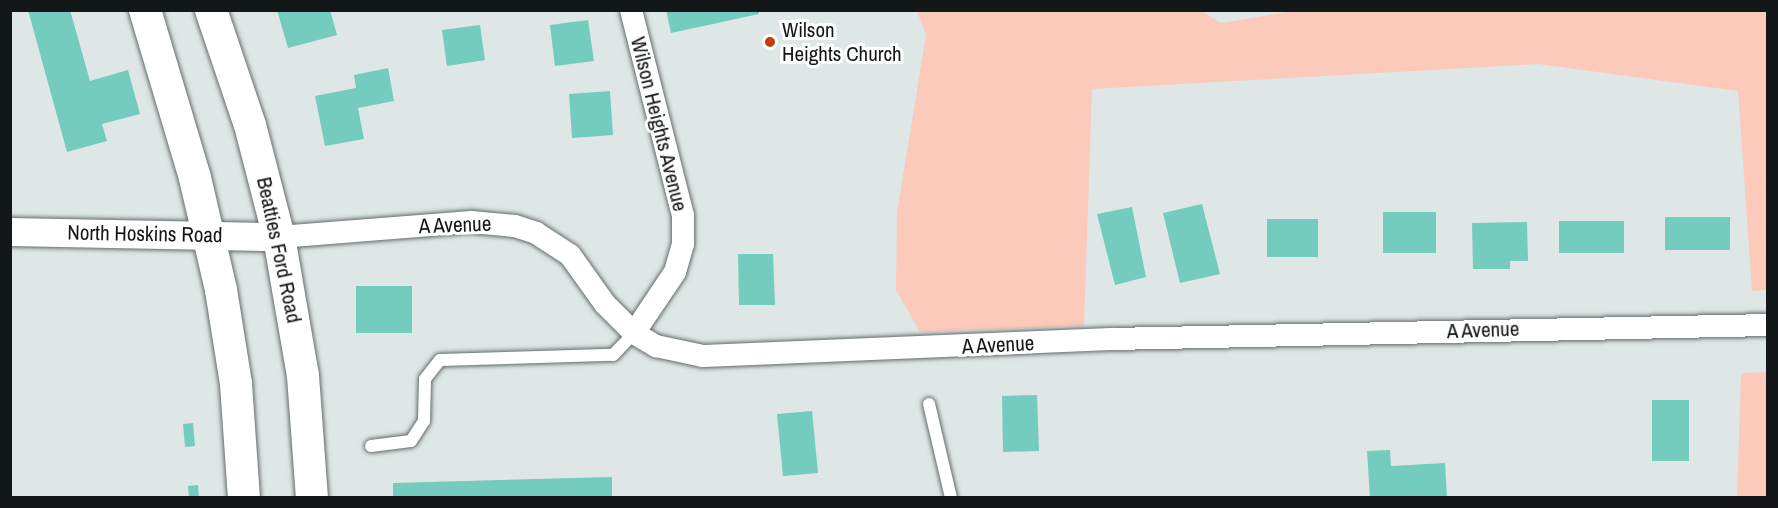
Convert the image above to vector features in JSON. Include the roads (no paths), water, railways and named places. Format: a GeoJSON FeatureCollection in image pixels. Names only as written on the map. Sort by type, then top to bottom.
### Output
{"type":"FeatureCollection","features":[{"type":"Feature","properties":{"kind":"main road"},"geometry":{"type":"LineString","coordinates":[[146,10],[208,233],[236,384],[244,498]]}},
{"type":"Feature","properties":{"kind":"main road","name":"Beatties Ford Road"},"geometry":{"type":"LineString","coordinates":[[211,10],[250,125],[279,237],[303,376],[312,498]]}},
{"type":"Feature","properties":{"kind":"street","name":"Wilson Heights Avenue"},"geometry":{"type":"LineString","coordinates":[[631,10],[683,216],[683,244],[675,272],[634,333]]}},
{"type":"Feature","properties":{"kind":"street","name":"A Avenue"},"geometry":{"type":"LineString","coordinates":[[279,237],[471,222],[515,226],[536,233],[570,255],[605,304],[634,333],[656,346],[703,356],[1112,339],[1767,325]]}},
{"type":"Feature","properties":{"kind":"street","name":"North Hoskins Road"},"geometry":{"type":"LineString","coordinates":[[10,232],[208,233],[279,237]]}},
{"type":"Feature","properties":{"kind":"lane"},"geometry":{"type":"LineString","coordinates":[[371,446],[411,441],[424,421],[425,379],[440,360],[613,355],[634,333]]}},
{"type":"Feature","properties":{"kind":"lane"},"geometry":{"type":"LineString","coordinates":[[929,404],[951,498]]}},
{"type":"Feature","properties":{"kind":"place","name":"Wilson Heights Church"},"geometry":{"type":"Point","coordinates":[770,42]}}]}
